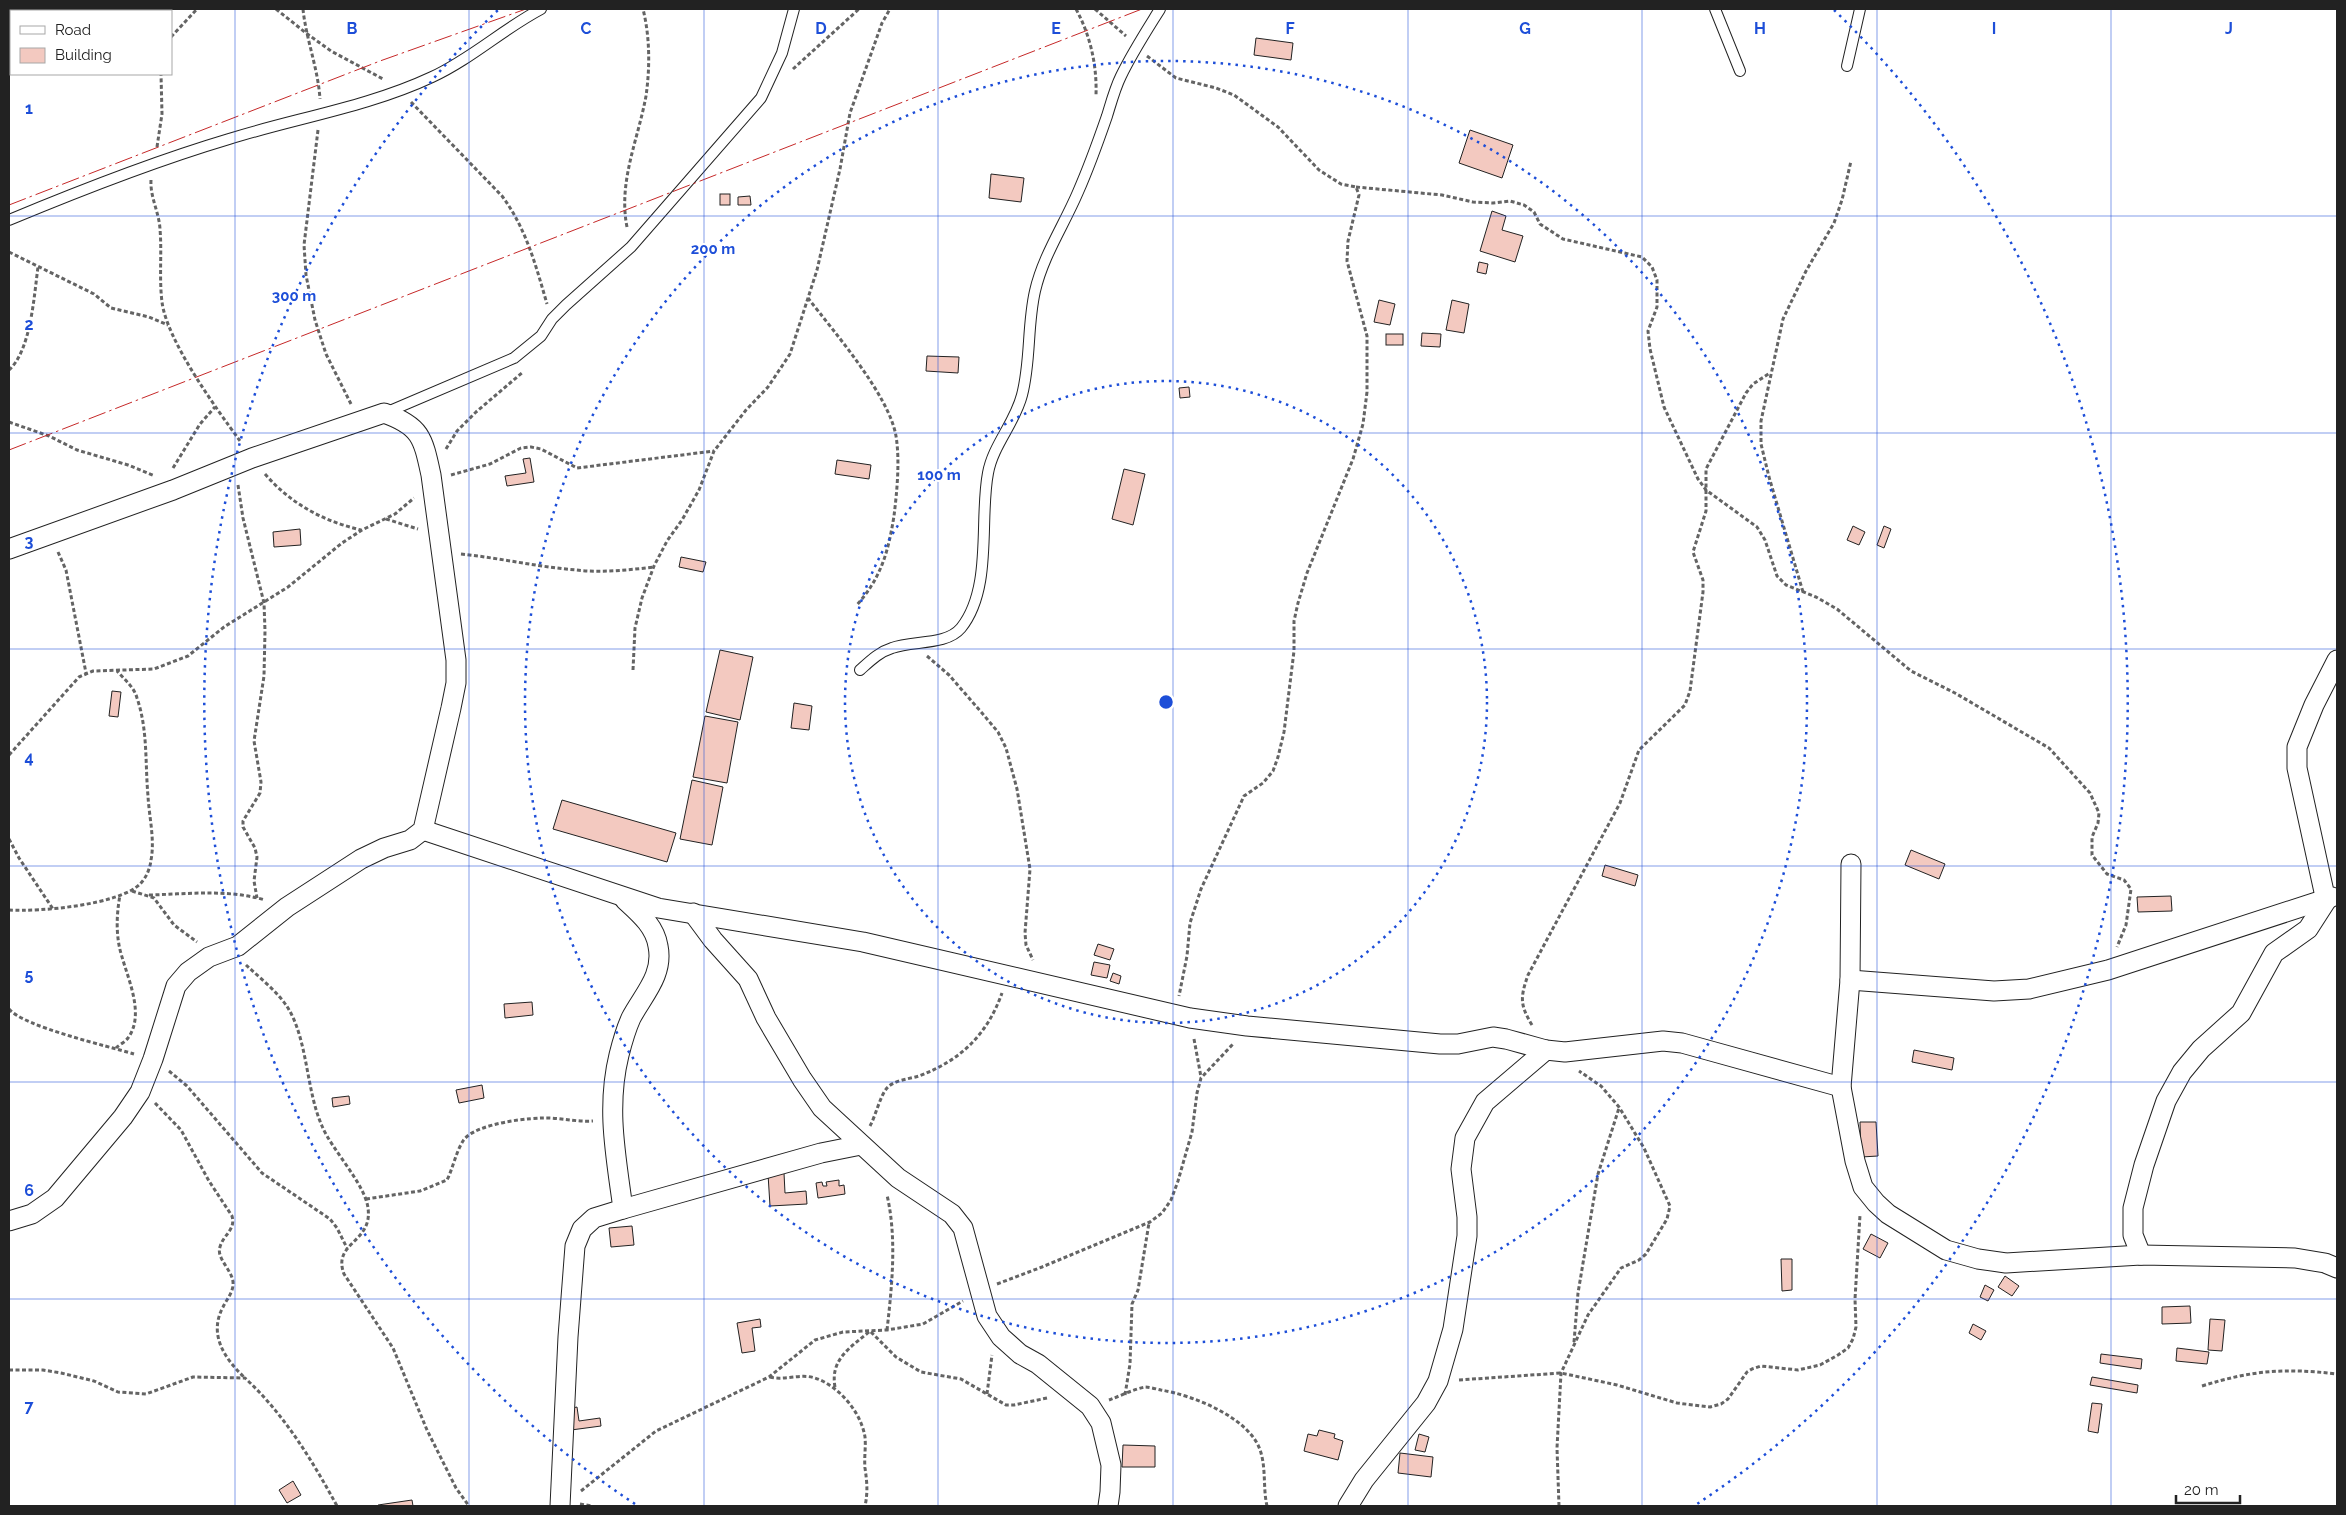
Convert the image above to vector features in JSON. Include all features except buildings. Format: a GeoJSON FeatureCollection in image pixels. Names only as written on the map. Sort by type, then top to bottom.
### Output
{"type":"FeatureCollection","features":[{"type":"Feature","properties":{"kind":"street"},"geometry":{"type":"LineString","coordinates":[[9,548],[49,535],[170,486],[384,413],[405,420],[416,432],[426,449],[432,477],[456,660],[456,683],[423,830],[410,840],[384,848],[361,859],[287,907],[238,946],[198,962],[176,986],[153,1060],[140,1092],[124,1117],[55,1198],[32,1214],[9,1221]]}},
{"type":"Feature","properties":{"kind":"street"},"geometry":{"type":"LineString","coordinates":[[2332,898],[2297,768],[2298,747],[2314,705],[2337,660]]}},
{"type":"Feature","properties":{"kind":"street"},"geometry":{"type":"LineString","coordinates":[[423,830],[623,898],[658,908],[863,942],[1182,1016],[1248,1026],[1440,1044],[1468,1043],[1493,1037],[1506,1038],[1546,1050],[1586,1051],[1663,1041],[1682,1044],[1841,1086]]}},
{"type":"Feature","properties":{"kind":"street"},"geometry":{"type":"LineString","coordinates":[[1851,864],[1850,980],[1841,1086],[1855,1161],[1863,1187],[1888,1214],[1946,1250],[1978,1259],[2006,1263],[2141,1256],[2295,1258],[2325,1263],[2337,1268]]}},
{"type":"Feature","properties":{"kind":"street"},"geometry":{"type":"LineString","coordinates":[[622,1209],[611,1121],[613,1092],[619,1055],[631,1019],[649,992],[658,964],[659,946],[646,920],[623,898]]}},
{"type":"Feature","properties":{"kind":"street"},"geometry":{"type":"LineString","coordinates":[[1850,980],[1994,991],[2029,989],[2108,970],[2256,920],[2332,898]]}},
{"type":"Feature","properties":{"kind":"street"},"geometry":{"type":"LineString","coordinates":[[2141,1256],[2134,1235],[2133,1208],[2144,1165],[2170,1094],[2182,1072],[2201,1048],[2241,1013],[2274,953],[2308,929],[2332,898]]}},
{"type":"Feature","properties":{"kind":"street"},"geometry":{"type":"LineString","coordinates":[[692,913],[748,979],[766,1018],[822,1108],[878,1160],[918,1192],[952,1214],[964,1228],[987,1316],[1000,1337],[1020,1354],[1058,1379],[1086,1403],[1101,1423],[1110,1465],[1108,1506]]}},
{"type":"Feature","properties":{"kind":"street"},"geometry":{"type":"LineString","coordinates":[[1348,1506],[1364,1480],[1426,1403],[1438,1381],[1453,1329],[1467,1236],[1467,1217],[1461,1169],[1465,1138],[1485,1102],[1546,1050]]}},
{"type":"Feature","properties":{"kind":"street"},"geometry":{"type":"LineString","coordinates":[[560,1506],[568,1336],[575,1246],[582,1229],[594,1218],[622,1209],[861,1144]]}},
{"type":"Feature","properties":{"kind":"lane"},"geometry":{"type":"LineString","coordinates":[[9,220],[227,139],[320,113],[432,77],[461,61],[541,9]]}},
{"type":"Feature","properties":{"kind":"lane"},"geometry":{"type":"LineString","coordinates":[[384,413],[514,358],[541,336],[552,319],[631,247],[761,98],[782,53],[794,9]]}},
{"type":"Feature","properties":{"kind":"lane"},"geometry":{"type":"LineString","coordinates":[[860,670],[877,655],[892,648],[934,640],[956,633],[969,613],[984,551],[988,472],[993,455],[1010,426],[1021,398],[1026,376],[1029,319],[1035,289],[1043,267],[1081,185],[1120,76],[1160,9]]}},
{"type":"Feature","properties":{"kind":"lane"},"geometry":{"type":"LineString","coordinates":[[1715,9],[1740,71]]}},
{"type":"Feature","properties":{"kind":"lane"},"geometry":{"type":"LineString","coordinates":[[1848,66],[1860,9]]}},
{"type":"Feature","properties":{"kind":"path"},"geometry":{"type":"LineString","coordinates":[[172,36],[197,9]]}},
{"type":"Feature","properties":{"kind":"path"},"geometry":{"type":"LineString","coordinates":[[276,9],[306,34],[331,51],[378,75],[399,89],[502,196],[512,210],[529,246],[552,319]]}},
{"type":"Feature","properties":{"kind":"path"},"geometry":{"type":"LineString","coordinates":[[302,9],[306,34],[318,76],[320,113],[304,245],[306,275],[315,320],[323,345],[358,421]]}},
{"type":"Feature","properties":{"kind":"path"},"geometry":{"type":"LineString","coordinates":[[631,247],[624,213],[626,183],[646,89],[649,37],[643,9]]}},
{"type":"Feature","properties":{"kind":"path"},"geometry":{"type":"LineString","coordinates":[[789,72],[859,9]]}},
{"type":"Feature","properties":{"kind":"path"},"geometry":{"type":"LineString","coordinates":[[633,670],[635,628],[642,598],[654,566],[667,541],[699,490],[714,451],[782,369],[797,336],[825,235],[850,113],[882,23],[890,9]]}},
{"type":"Feature","properties":{"kind":"path"},"geometry":{"type":"LineString","coordinates":[[1076,9],[1090,44],[1094,60],[1096,98]]}},
{"type":"Feature","properties":{"kind":"path"},"geometry":{"type":"LineString","coordinates":[[1094,9],[1164,71],[1176,78],[1216,88],[1234,95],[1278,127],[1320,170],[1341,184],[1442,195],[1472,202],[1510,201],[1524,205],[1534,212],[1540,224],[1563,239],[1642,257],[1652,266],[1657,280],[1657,307],[1648,331],[1664,407],[1698,479],[1706,490],[1757,527],[1765,540],[1777,576],[1786,585],[1837,609],[1911,671],[1955,693],[2049,748],[2084,786],[2099,813],[2098,823],[2092,837],[2092,855],[2107,874],[2124,880],[2131,888],[2126,925],[2108,970]]}},
{"type":"Feature","properties":{"kind":"path"},"geometry":{"type":"LineString","coordinates":[[161,75],[162,114],[159,141],[152,166],[150,188],[160,227],[162,303],[169,326],[246,460],[274,485],[306,509],[338,524],[362,530]]}},
{"type":"Feature","properties":{"kind":"path"},"geometry":{"type":"LineString","coordinates":[[1804,592],[1780,515],[1761,444],[1761,421],[1783,319],[1806,271],[1834,222],[1842,200],[1851,161]]}},
{"type":"Feature","properties":{"kind":"path"},"geometry":{"type":"LineString","coordinates":[[1202,1078],[1182,1016],[1190,924],[1201,889],[1244,796],[1263,783],[1272,771],[1278,757],[1284,732],[1296,612],[1307,573],[1353,459],[1363,424],[1367,392],[1367,336],[1347,261],[1348,241],[1359,195],[1356,187]]}},
{"type":"Feature","properties":{"kind":"path"},"geometry":{"type":"LineString","coordinates":[[9,252],[94,294],[112,308],[149,317],[169,326]]}},
{"type":"Feature","properties":{"kind":"path"},"geometry":{"type":"LineString","coordinates":[[9,370],[16,364],[22,352],[32,311],[38,267]]}},
{"type":"Feature","properties":{"kind":"path"},"geometry":{"type":"LineString","coordinates":[[808,298],[873,385],[888,414],[896,435],[895,508],[890,542],[872,588],[856,606]]}},
{"type":"Feature","properties":{"kind":"path"},"geometry":{"type":"LineString","coordinates":[[9,755],[71,683],[86,673],[154,669],[188,656],[224,627],[288,587],[342,543],[404,507],[432,477],[457,432],[525,370]]}},
{"type":"Feature","properties":{"kind":"path"},"geometry":{"type":"LineString","coordinates":[[1546,1050],[1524,1011],[1521,995],[1528,975],[1620,803],[1639,750],[1685,705],[1690,691],[1703,592],[1703,580],[1693,552],[1706,510],[1705,478],[1709,461],[1752,384],[1770,373]]}},
{"type":"Feature","properties":{"kind":"path"},"geometry":{"type":"LineString","coordinates":[[9,422],[48,436],[77,450],[128,464],[170,486],[200,424],[215,407]]}},
{"type":"Feature","properties":{"kind":"path"},"geometry":{"type":"LineString","coordinates":[[432,477],[490,464],[521,448],[531,447],[541,449],[577,468],[714,451]]}},
{"type":"Feature","properties":{"kind":"path"},"geometry":{"type":"LineString","coordinates":[[246,460],[238,479],[241,506],[264,603],[264,676],[254,741],[262,782],[260,793],[243,821],[243,827],[255,848],[257,858],[254,880],[257,898]]}},
{"type":"Feature","properties":{"kind":"path"},"geometry":{"type":"LineString","coordinates":[[386,519],[418,528],[440,548],[461,554],[601,572],[654,566]]}},
{"type":"Feature","properties":{"kind":"path"},"geometry":{"type":"LineString","coordinates":[[49,535],[66,570],[86,673]]}},
{"type":"Feature","properties":{"kind":"path"},"geometry":{"type":"LineString","coordinates":[[916,643],[931,661],[949,675],[982,713],[998,732],[1006,748],[1017,789],[1030,869],[1026,945],[1031,959],[1036,963]]}},
{"type":"Feature","properties":{"kind":"path"},"geometry":{"type":"LineString","coordinates":[[9,910],[54,909],[120,895],[132,891],[142,882],[148,872],[152,854],[145,733],[137,696],[117,671]]}},
{"type":"Feature","properties":{"kind":"path"},"geometry":{"type":"LineString","coordinates":[[9,839],[22,864],[54,909]]}},
{"type":"Feature","properties":{"kind":"path"},"geometry":{"type":"LineString","coordinates":[[132,891],[148,895],[213,893],[257,898],[287,907]]}},
{"type":"Feature","properties":{"kind":"path"},"geometry":{"type":"LineString","coordinates":[[115,1048],[128,1039],[135,1014],[135,1002],[119,946],[117,928],[120,895]]}},
{"type":"Feature","properties":{"kind":"path"},"geometry":{"type":"LineString","coordinates":[[148,895],[159,902],[169,919],[196,942],[245,963],[272,989],[289,1009],[298,1034],[314,1104],[322,1126],[366,1199],[368,1217],[366,1230],[347,1248],[342,1257],[341,1265],[344,1274],[392,1348],[435,1447],[456,1488],[469,1506]]}},
{"type":"Feature","properties":{"kind":"path"},"geometry":{"type":"LineString","coordinates":[[861,1144],[888,1086],[937,1069],[979,1038],[997,1006],[1008,976]]}},
{"type":"Feature","properties":{"kind":"path"},"geometry":{"type":"LineString","coordinates":[[9,1010],[14,1015],[42,1027],[153,1060],[187,1086],[262,1174],[330,1219],[347,1248]]}},
{"type":"Feature","properties":{"kind":"path"},"geometry":{"type":"LineString","coordinates":[[576,1495],[656,1431],[769,1377],[815,1340],[844,1332],[870,1332],[923,1324],[979,1290],[1042,1267],[1150,1222],[1162,1213],[1171,1200],[1178,1181],[1192,1132],[1197,1093],[1202,1078],[1248,1026]]}},
{"type":"Feature","properties":{"kind":"path"},"geometry":{"type":"LineString","coordinates":[[1559,1506],[1557,1448],[1562,1373],[1588,1314],[1621,1268],[1639,1260],[1657,1240],[1667,1219],[1670,1206],[1644,1148],[1619,1107],[1601,1086],[1578,1070]]}},
{"type":"Feature","properties":{"kind":"path"},"geometry":{"type":"LineString","coordinates":[[140,1092],[158,1106],[181,1130],[234,1222],[232,1229],[220,1245],[219,1251],[231,1275],[233,1284],[231,1293],[218,1317],[219,1344],[225,1355],[279,1414],[293,1433],[314,1464],[337,1506]]}},
{"type":"Feature","properties":{"kind":"path"},"geometry":{"type":"LineString","coordinates":[[1574,1345],[1578,1293],[1598,1174],[1619,1107]]}},
{"type":"Feature","properties":{"kind":"path"},"geometry":{"type":"LineString","coordinates":[[366,1199],[420,1192],[447,1180],[464,1140],[481,1129],[505,1122],[551,1118],[574,1122],[611,1121]]}},
{"type":"Feature","properties":{"kind":"path"},"geometry":{"type":"LineString","coordinates":[[878,1160],[891,1215],[892,1281],[887,1330]]}},
{"type":"Feature","properties":{"kind":"path"},"geometry":{"type":"LineString","coordinates":[[1438,1381],[1562,1373],[1617,1385],[1677,1403],[1710,1406],[1721,1404],[1728,1399],[1752,1369],[1761,1366],[1798,1370],[1820,1365],[1838,1356],[1848,1348],[1856,1327],[1855,1299],[1863,1187]]}},
{"type":"Feature","properties":{"kind":"path"},"geometry":{"type":"LineString","coordinates":[[1125,1395],[1130,1364],[1132,1304],[1138,1290],[1150,1222]]}},
{"type":"Feature","properties":{"kind":"path"},"geometry":{"type":"LineString","coordinates":[[870,1332],[896,1356],[921,1372],[961,1379],[1006,1405],[1044,1398],[1086,1403],[1125,1395],[1146,1387],[1178,1393],[1209,1404],[1238,1422],[1256,1441],[1261,1453],[1263,1485],[1267,1506]]}},
{"type":"Feature","properties":{"kind":"path"},"geometry":{"type":"LineString","coordinates":[[835,1387],[833,1375],[835,1366],[846,1351],[870,1332]]}},
{"type":"Feature","properties":{"kind":"path"},"geometry":{"type":"LineString","coordinates":[[9,1370],[43,1370],[61,1373],[94,1381],[118,1392],[146,1394],[193,1377],[245,1378]]}},
{"type":"Feature","properties":{"kind":"path"},"geometry":{"type":"LineString","coordinates":[[2202,1386],[2238,1375],[2266,1371],[2337,1374]]}},
{"type":"Feature","properties":{"kind":"path"},"geometry":{"type":"LineString","coordinates":[[769,1377],[780,1380],[798,1376],[814,1377],[835,1387],[850,1406],[861,1422],[863,1429],[869,1488],[865,1506]]}},
{"type":"Feature","properties":{"kind":"power"},"geometry":{"type":"LineString","coordinates":[[9,205],[380,61],[526,9]]}},
{"type":"Feature","properties":{"kind":"power"},"geometry":{"type":"LineString","coordinates":[[9,450],[1142,9]]}}]}
